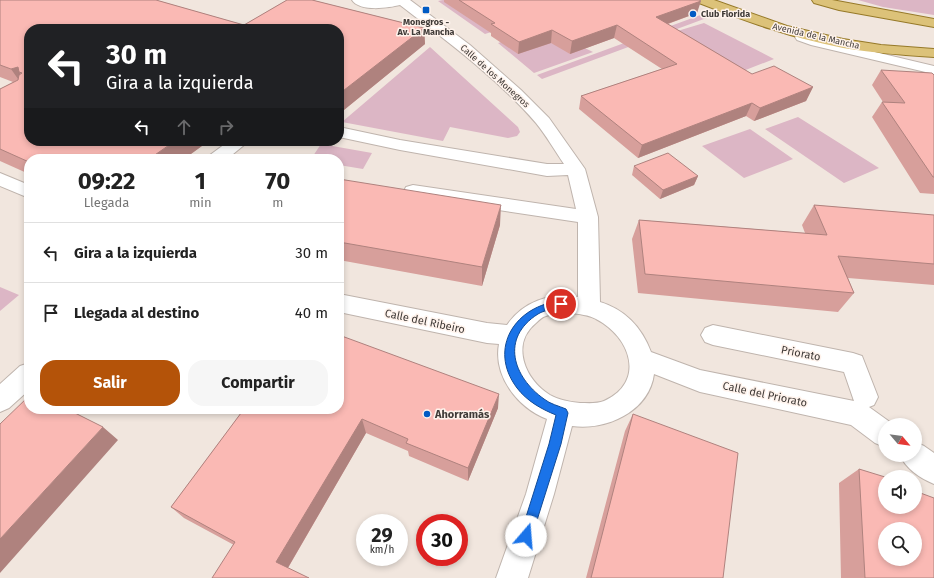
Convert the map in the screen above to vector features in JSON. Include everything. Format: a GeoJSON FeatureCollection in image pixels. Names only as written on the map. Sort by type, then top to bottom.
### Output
{"type":"FeatureCollection","features":[{"type":"Feature","properties":{"kind":"main road","name":"Avenida de la Mancha"},"geometry":{"type":"LineString","coordinates":[[703,0],[761,23],[821,39],[865,48],[934,53]]}},
{"type":"Feature","properties":{"kind":"main road"},"geometry":{"type":"LineString","coordinates":[[818,0],[839,6],[934,22]]}},
{"type":"Feature","properties":{"kind":"street"},"geometry":{"type":"LineString","coordinates":[[358,0],[369,4],[380,4],[403,0]]}},
{"type":"Feature","properties":{"kind":"street","name":"Calle de los Monegros"},"geometry":{"type":"LineString","coordinates":[[403,0],[465,48],[516,93],[543,121],[576,169],[588,217],[590,279],[589,307]]}},
{"type":"Feature","properties":{"kind":"street"},"geometry":{"type":"LineString","coordinates":[[761,23],[816,42],[934,70]]}},
{"type":"Feature","properties":{"kind":"street"},"geometry":{"type":"LineString","coordinates":[[344,133],[400,145],[548,170],[576,169]]}},
{"type":"Feature","properties":{"kind":"street"},"geometry":{"type":"LineString","coordinates":[[223,154],[233,146]]}},
{"type":"Feature","properties":{"kind":"street"},"geometry":{"type":"LineString","coordinates":[[0,179],[24,190]]}},
{"type":"Feature","properties":{"kind":"street"},"geometry":{"type":"LineString","coordinates":[[394,188],[588,217]]}},
{"type":"Feature","properties":{"kind":"street","name":"Calle del Ribeiro"},"geometry":{"type":"LineString","coordinates":[[344,304],[448,326],[488,333],[513,335]]}},
{"type":"Feature","properties":{"kind":"street"},"geometry":{"type":"LineString","coordinates":[[570,304],[589,307],[606,314],[623,326],[635,341],[641,359],[640,380],[636,389],[626,400],[611,410],[599,414],[586,415],[562,413],[541,403],[520,385],[513,371],[509,352],[513,335],[522,322],[535,311],[552,305],[570,304]]}},
{"type":"Feature","properties":{"kind":"street","name":"Priorato"},"geometry":{"type":"LineString","coordinates":[[713,335],[853,363],[865,397]]}},
{"type":"Feature","properties":{"kind":"street","name":"Calle del Priorato"},"geometry":{"type":"LineString","coordinates":[[641,359],[700,381],[858,414],[878,429]]}},
{"type":"Feature","properties":{"kind":"street"},"geometry":{"type":"LineString","coordinates":[[0,400],[24,378]]}},
{"type":"Feature","properties":{"kind":"street"},"geometry":{"type":"LineString","coordinates":[[512,578],[540,494],[562,413]]}},
{"type":"Feature","properties":{"kind":"street"},"geometry":{"type":"LineString","coordinates":[[922,461],[934,470]]}},
{"type":"Feature","properties":{"kind":"shaded area"},"geometry":{"type":"Polygon","coordinates":[[[451,0],[507,27],[485,34],[438,1],[451,0]]]}},
{"type":"Feature","properties":{"kind":"shaded area"},"geometry":{"type":"Polygon","coordinates":[[[858,0],[934,0],[934,15],[883,7],[858,0]]]}},
{"type":"Feature","properties":{"kind":"shaded area"},"geometry":{"type":"Polygon","coordinates":[[[706,13],[712,16],[542,79],[537,75],[706,13]]]}},
{"type":"Feature","properties":{"kind":"shaded area"},"geometry":{"type":"Polygon","coordinates":[[[704,23],[774,59],[743,71],[674,32],[704,23]]]}},
{"type":"Feature","properties":{"kind":"shaded area"},"geometry":{"type":"Polygon","coordinates":[[[560,42],[583,47],[593,52],[534,73],[498,43],[560,42]]]}},
{"type":"Feature","properties":{"kind":"shaded area"},"geometry":{"type":"Polygon","coordinates":[[[430,47],[518,127],[520,132],[517,136],[508,138],[450,127],[443,141],[344,122],[344,120],[430,47]]]}},
{"type":"Feature","properties":{"kind":"shaded area"},"geometry":{"type":"Polygon","coordinates":[[[798,117],[879,168],[844,183],[765,129],[798,117]]]}},
{"type":"Feature","properties":{"kind":"shaded area"},"geometry":{"type":"Polygon","coordinates":[[[750,129],[793,159],[744,178],[702,146],[750,129]]]}},
{"type":"Feature","properties":{"kind":"shaded area"},"geometry":{"type":"Polygon","coordinates":[[[320,146],[332,146],[372,153],[363,169],[344,166],[344,154],[314,154],[320,146]]]}},
{"type":"Feature","properties":{"kind":"shaded area"},"geometry":{"type":"Polygon","coordinates":[[[0,287],[19,295],[0,311],[0,287]]]}},
{"type":"Feature","properties":{"kind":"building"},"geometry":{"type":"Polygon","coordinates":[[[0,0],[156,0],[240,24],[24,24],[24,146],[168,146],[156,154],[24,154],[24,160],[0,149],[0,89],[18,80],[19,75],[22,73],[19,72],[18,67],[11,69],[0,65],[0,0]]]}},
{"type":"Feature","properties":{"kind":"building"},"geometry":{"type":"Polygon","coordinates":[[[287,0],[312,0],[424,28],[344,90],[344,24],[246,24],[287,0]]]}},
{"type":"Feature","properties":{"kind":"building"},"geometry":{"type":"Polygon","coordinates":[[[459,0],[699,0],[701,1],[656,17],[752,74],[774,66],[813,87],[760,108],[752,103],[642,145],[581,96],[677,64],[617,25],[572,41],[552,30],[519,42],[491,24],[495,23],[459,0]]]}},
{"type":"Feature","properties":{"kind":"building"},"geometry":{"type":"Polygon","coordinates":[[[881,70],[932,73],[934,75],[934,177],[882,102],[905,103],[881,70]]]}},
{"type":"Feature","properties":{"kind":"building"},"geometry":{"type":"Polygon","coordinates":[[[668,153],[698,176],[663,190],[634,166],[668,153]]]}},
{"type":"Feature","properties":{"kind":"building"},"geometry":{"type":"Polygon","coordinates":[[[344,180],[501,205],[482,267],[344,243],[344,180]]]}},
{"type":"Feature","properties":{"kind":"building"},"geometry":{"type":"Polygon","coordinates":[[[814,205],[934,215],[934,264],[838,256],[854,293],[645,274],[639,220],[827,235],[814,205]]]}},
{"type":"Feature","properties":{"kind":"building"},"geometry":{"type":"Polygon","coordinates":[[[344,337],[499,394],[468,468],[406,443],[408,439],[362,419],[276,562],[309,578],[212,578],[235,542],[171,507],[240,414],[344,414],[344,337]]]}},
{"type":"Feature","properties":{"kind":"building"},"geometry":{"type":"Polygon","coordinates":[[[24,401],[24,414],[77,414],[103,427],[0,539],[0,424],[24,401]]]}},
{"type":"Feature","properties":{"kind":"building"},"geometry":{"type":"Polygon","coordinates":[[[633,414],[738,453],[723,578],[591,578],[633,414]]]}},
{"type":"Feature","properties":{"kind":"building"},"geometry":{"type":"Polygon","coordinates":[[[859,469],[878,475],[878,514],[922,514],[922,494],[934,498],[934,578],[865,578],[859,469]]]}},
{"type":"Feature","properties":{"kind":"place","name":"Monegros - Av. La Mancha"},"geometry":{"type":"Point","coordinates":[426,10]}},
{"type":"Feature","properties":{"kind":"place","name":"Club Florida"},"geometry":{"type":"Point","coordinates":[693,14]}},
{"type":"Feature","properties":{"kind":"place","name":"Ahorramás"},"geometry":{"type":"Point","coordinates":[427,414]}},
{"type":"Feature","properties":{"kind":"route"},"geometry":{"type":"LineString","coordinates":[[526,536],[555,444],[562,413],[541,403],[520,385],[513,371],[509,352],[510,345],[513,335],[522,322],[535,311],[552,305],[561,304]]}}]}
